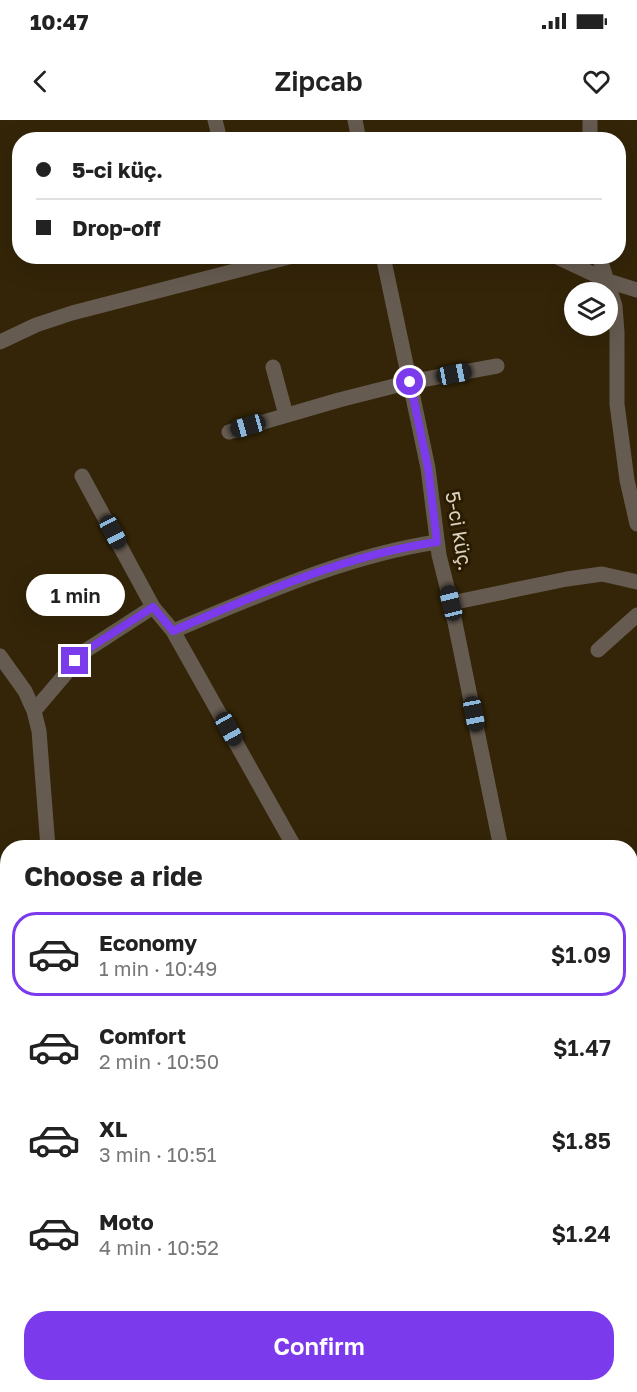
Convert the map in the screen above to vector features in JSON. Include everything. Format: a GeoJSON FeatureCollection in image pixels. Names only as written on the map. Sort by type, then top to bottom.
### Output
{"type":"FeatureCollection","features":[{"type":"Feature","properties":{"kind":"street"},"geometry":{"type":"LineString","coordinates":[[0,342],[36,325],[72,313],[262,264]]}},
{"type":"Feature","properties":{"kind":"street","name":"5-ci küç."},"geometry":{"type":"LineString","coordinates":[[385,264],[428,468],[437,542],[499,840]]}},
{"type":"Feature","properties":{"kind":"street"},"geometry":{"type":"LineString","coordinates":[[572,264],[608,281],[637,290]]}},
{"type":"Feature","properties":{"kind":"street"},"geometry":{"type":"LineString","coordinates":[[602,264],[615,306],[617,404],[627,480],[637,524]]}},
{"type":"Feature","properties":{"kind":"street"},"geometry":{"type":"LineString","coordinates":[[273,366],[286,415]]}},
{"type":"Feature","properties":{"kind":"street"},"geometry":{"type":"LineString","coordinates":[[229,432],[410,382],[497,366]]}},
{"type":"Feature","properties":{"kind":"street"},"geometry":{"type":"LineString","coordinates":[[82,476],[153,607],[173,631],[291,840]]}},
{"type":"Feature","properties":{"kind":"street"},"geometry":{"type":"LineString","coordinates":[[173,631],[276,587],[326,569],[399,547],[437,542]]}},
{"type":"Feature","properties":{"kind":"street"},"geometry":{"type":"LineString","coordinates":[[451,603],[602,574],[637,582]]}},
{"type":"Feature","properties":{"kind":"street"},"geometry":{"type":"LineString","coordinates":[[34,711],[85,651],[153,607]]}},
{"type":"Feature","properties":{"kind":"street"},"geometry":{"type":"LineString","coordinates":[[598,650],[637,615]]}},
{"type":"Feature","properties":{"kind":"street"},"geometry":{"type":"LineString","coordinates":[[0,656],[25,691],[34,711],[39,731],[47,840]]}},
{"type":"Feature","properties":{"kind":"route"},"geometry":{"type":"LineString","coordinates":[[75,661],[85,651],[153,607],[173,631],[276,587],[326,569],[399,547],[437,542],[428,468],[410,382]]}}]}
